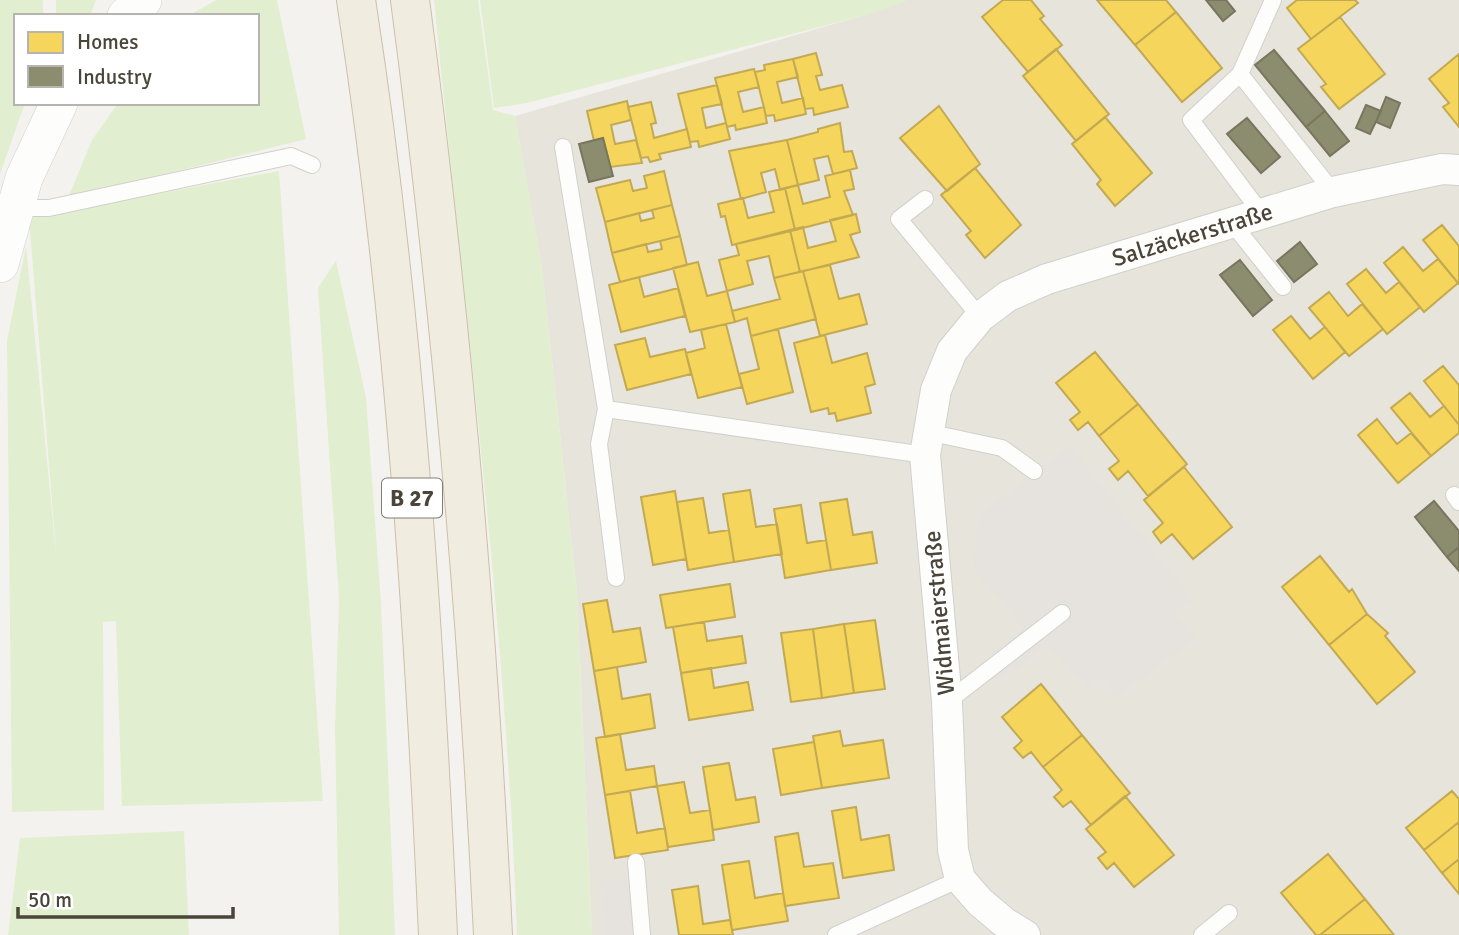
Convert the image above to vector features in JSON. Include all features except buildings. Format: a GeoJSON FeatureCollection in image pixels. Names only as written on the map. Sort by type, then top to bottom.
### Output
{"type":"FeatureCollection","features":[{"type":"Feature","properties":{"kind":"highway","name":"B 27"},"geometry":{"type":"LineString","coordinates":[[356,0],[381,189],[410,479],[438,935]]}},
{"type":"Feature","properties":{"kind":"highway","name":"B 27"},"geometry":{"type":"LineString","coordinates":[[410,0],[431,159],[466,512],[493,935]]}},
{"type":"Feature","properties":{"kind":"street"},"geometry":{"type":"LineString","coordinates":[[128,14],[143,0]]}},
{"type":"Feature","properties":{"kind":"street"},"geometry":{"type":"LineString","coordinates":[[1,260],[15,208],[37,148],[58,105]]}},
{"type":"Feature","properties":{"kind":"street","name":"Salzäckerstraße"},"geometry":{"type":"LineString","coordinates":[[952,351],[979,317],[1008,296],[1047,279],[1333,192],[1442,169],[1459,170]]}},
{"type":"Feature","properties":{"kind":"street","name":"Widmaierstraße"},"geometry":{"type":"LineString","coordinates":[[952,351],[936,390],[926,443],[947,702],[953,850],[960,879]]}},
{"type":"Feature","properties":{"kind":"street"},"geometry":{"type":"LineString","coordinates":[[960,879],[980,902],[1005,923],[1025,935]]}},
{"type":"Feature","properties":{"kind":"lane"},"geometry":{"type":"LineString","coordinates":[[1262,214],[1191,120],[1240,74],[1273,0]]}},
{"type":"Feature","properties":{"kind":"lane"},"geometry":{"type":"LineString","coordinates":[[1240,74],[1333,192]]}},
{"type":"Feature","properties":{"kind":"lane"},"geometry":{"type":"LineString","coordinates":[[562,147],[606,409],[599,444],[616,578]]}},
{"type":"Feature","properties":{"kind":"lane"},"geometry":{"type":"LineString","coordinates":[[15,208],[49,208],[291,156],[312,165]]}},
{"type":"Feature","properties":{"kind":"lane"},"geometry":{"type":"LineString","coordinates":[[925,199],[899,219],[979,317]]}},
{"type":"Feature","properties":{"kind":"lane"},"geometry":{"type":"LineString","coordinates":[[1232,223],[1283,287]]}},
{"type":"Feature","properties":{"kind":"lane"},"geometry":{"type":"LineString","coordinates":[[606,409],[926,443],[1002,448],[1034,471]]}},
{"type":"Feature","properties":{"kind":"lane"},"geometry":{"type":"LineString","coordinates":[[947,702],[1062,613]]}},
{"type":"Feature","properties":{"kind":"lane"},"geometry":{"type":"LineString","coordinates":[[636,862],[642,935]]}},
{"type":"Feature","properties":{"kind":"lane"},"geometry":{"type":"LineString","coordinates":[[836,935],[960,879]]}},
{"type":"Feature","properties":{"kind":"lane"},"geometry":{"type":"LineString","coordinates":[[1202,935],[1229,913]]}},
{"type":"Feature","properties":{"kind":"shaded area"},"geometry":{"type":"Polygon","coordinates":[[[906,0],[1459,0],[1459,935],[592,935],[577,592],[542,268],[515,116],[858,17],[906,0]]]}},
{"type":"Feature","properties":{"kind":"shaded area"},"geometry":{"type":"Polygon","coordinates":[[[1069,445],[1193,598],[1174,613],[1196,638],[1116,698],[1102,679],[1087,690],[1047,646],[997,683],[991,654],[1023,628],[974,570],[978,516],[1069,445]]]}},
{"type":"Feature","properties":{"kind":"shaded area"},"geometry":{"type":"Polygon","coordinates":[[[646,877],[652,935],[605,935],[600,881],[646,877]]]}},
{"type":"Feature","properties":{"kind":"green space"},"geometry":{"type":"Polygon","coordinates":[[[0,0],[43,0],[43,14],[14,14],[14,105],[24,105],[0,174],[0,0]]]}},
{"type":"Feature","properties":{"kind":"green space"},"geometry":{"type":"Polygon","coordinates":[[[56,0],[96,0],[91,14],[56,14],[56,0]]]}},
{"type":"Feature","properties":{"kind":"green space"},"geometry":{"type":"Polygon","coordinates":[[[216,0],[277,0],[306,139],[68,198],[92,140],[117,105],[259,105],[259,14],[192,14],[216,0]]]}},
{"type":"Feature","properties":{"kind":"green space"},"geometry":{"type":"Polygon","coordinates":[[[434,0],[478,0],[493,110],[515,116],[542,268],[577,592],[592,935],[517,935],[512,818],[494,584],[434,0]]]}},
{"type":"Feature","properties":{"kind":"green space"},"geometry":{"type":"Polygon","coordinates":[[[480,0],[909,0],[866,15],[527,103],[494,108],[480,0]]]}},
{"type":"Feature","properties":{"kind":"green space"},"geometry":{"type":"Polygon","coordinates":[[[279,171],[323,801],[122,806],[116,621],[103,622],[104,810],[12,812],[7,341],[26,246],[57,563],[29,218],[279,171]]]}},
{"type":"Feature","properties":{"kind":"green space"},"geometry":{"type":"Polygon","coordinates":[[[336,261],[366,398],[381,603],[395,935],[339,935],[335,727],[339,599],[318,288],[336,261]]]}},
{"type":"Feature","properties":{"kind":"green space"},"geometry":{"type":"Polygon","coordinates":[[[184,831],[189,935],[8,935],[20,838],[184,831]]]}}]}
